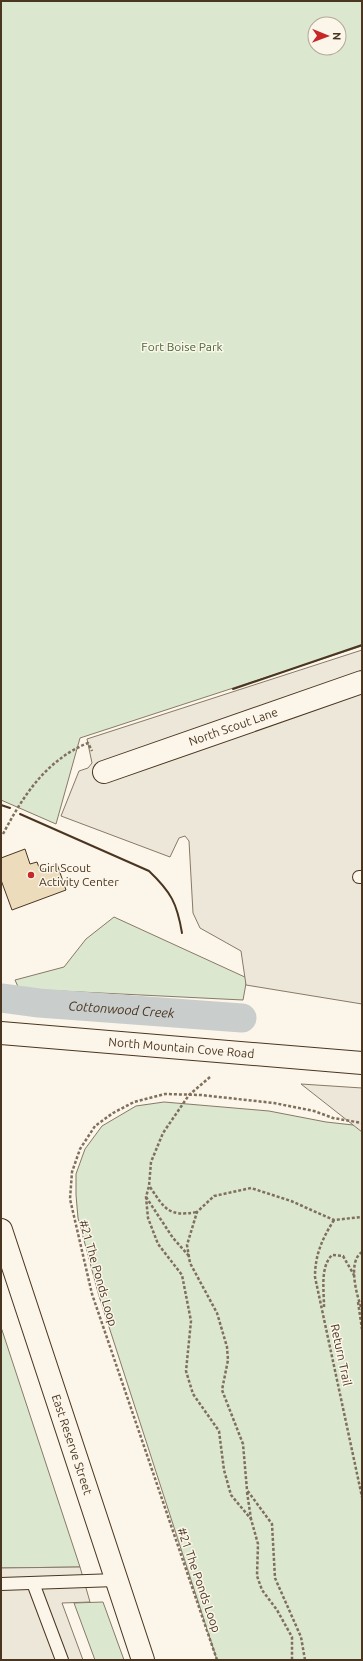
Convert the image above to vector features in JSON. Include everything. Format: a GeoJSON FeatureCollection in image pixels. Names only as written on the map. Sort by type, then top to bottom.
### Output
{"type":"FeatureCollection","features":[{"type":"Feature","properties":{"kind":"street","name":"North Scout Lane"},"geometry":{"type":"LineString","coordinates":[[104,772],[362,682]]}},
{"type":"Feature","properties":{"kind":"street","name":"North Mountain Cove Road"},"geometry":{"type":"LineString","coordinates":[[1,1033],[362,1063]]}},
{"type":"Feature","properties":{"kind":"street","name":"East Reserve Street"},"geometry":{"type":"LineString","coordinates":[[1,1230],[143,1660]]}},
{"type":"Feature","properties":{"kind":"lane"},"geometry":{"type":"LineString","coordinates":[[1,1584],[116,1580]]}},
{"type":"Feature","properties":{"kind":"lane"},"geometry":{"type":"LineString","coordinates":[[33,1583],[62,1660]]}},
{"type":"Feature","properties":{"kind":"path"},"geometry":{"type":"LineString","coordinates":[[3,834],[20,803],[31,787],[57,762],[73,750],[88,743],[104,772]]}},
{"type":"Feature","properties":{"kind":"path","name":"#21 The Ponds Loop"},"geometry":{"type":"LineString","coordinates":[[217,1660],[92,1294],[70,1200],[72,1172],[80,1149],[95,1126],[134,1102],[165,1094],[274,1103],[314,1111],[333,1118],[362,1123]]}},
{"type":"Feature","properties":{"kind":"path"},"geometry":{"type":"LineString","coordinates":[[189,1095],[163,1133],[151,1162],[149,1186],[146,1196],[148,1218],[158,1244],[182,1275],[191,1321],[186,1371],[193,1394],[219,1431],[224,1470],[231,1495],[251,1519]]}},
{"type":"Feature","properties":{"kind":"path"},"geometry":{"type":"LineString","coordinates":[[149,1186],[164,1208],[181,1215],[197,1212]]}},
{"type":"Feature","properties":{"kind":"path"},"geometry":{"type":"LineString","coordinates":[[292,1660],[292,1637],[277,1610],[262,1590],[257,1576],[258,1544],[251,1519],[243,1444],[222,1390],[228,1360],[227,1347],[217,1313],[190,1263],[188,1245],[197,1212],[214,1196],[251,1188],[291,1201],[334,1220],[362,1217]]}},
{"type":"Feature","properties":{"kind":"path"},"geometry":{"type":"LineString","coordinates":[[146,1196],[174,1238],[189,1256]]}},
{"type":"Feature","properties":{"kind":"path","name":"Return Trail"},"geometry":{"type":"LineString","coordinates":[[334,1220],[322,1239],[315,1261],[315,1277],[362,1496]]}},
{"type":"Feature","properties":{"kind":"path"},"geometry":{"type":"LineString","coordinates":[[362,1252],[356,1260],[354,1275],[362,1329]]}},
{"type":"Feature","properties":{"kind":"path"},"geometry":{"type":"LineString","coordinates":[[324,1314],[324,1279],[326,1260],[332,1255],[343,1256],[354,1275]]}},
{"type":"Feature","properties":{"kind":"path"},"geometry":{"type":"LineString","coordinates":[[357,1295],[362,1310]]}},
{"type":"Feature","properties":{"kind":"path"},"geometry":{"type":"LineString","coordinates":[[247,1490],[272,1524],[275,1578],[301,1637],[305,1660]]}},
{"type":"Feature","properties":{"kind":"green space","name":"Fort Boise Park"},"geometry":{"type":"Polygon","coordinates":[[[1,1],[362,1],[362,646],[80,738],[56,824],[1,800],[1,1]]]}},
{"type":"Feature","properties":{"kind":"green space"},"geometry":{"type":"Polygon","coordinates":[[[114,917],[247,978],[243,1000],[19,989],[15,980],[64,967],[86,939],[114,917]]]}},
{"type":"Feature","properties":{"kind":"green space"},"geometry":{"type":"Polygon","coordinates":[[[164,1102],[269,1111],[326,1122],[362,1126],[362,1660],[217,1660],[99,1296],[78,1218],[76,1174],[85,1149],[102,1126],[136,1106],[164,1102]]]}},
{"type":"Feature","properties":{"kind":"green space"},"geometry":{"type":"Polygon","coordinates":[[[1,1327],[80,1567],[1,1568],[1,1327]]]}},
{"type":"Feature","properties":{"kind":"green space"},"geometry":{"type":"Polygon","coordinates":[[[103,1602],[124,1660],[95,1660],[74,1603],[103,1602]]]}},
{"type":"Feature","properties":{"kind":"shaded area"},"geometry":{"type":"Polygon","coordinates":[[[362,650],[362,1004],[246,985],[241,951],[200,928],[193,913],[189,841],[185,836],[179,838],[170,857],[61,816],[79,771],[88,768],[92,763],[87,739],[362,650]]]}},
{"type":"Feature","properties":{"kind":"shaded area"},"geometry":{"type":"Polygon","coordinates":[[[301,1084],[362,1088],[362,1132],[301,1084]]]}},
{"type":"Feature","properties":{"kind":"shaded area"},"geometry":{"type":"Polygon","coordinates":[[[80,1567],[90,1602],[62,1603],[83,1660],[1,1660],[1,1568],[80,1567]]]}},
{"type":"Feature","properties":{"kind":"building","name":"Girl Scout Activity Center"},"geometry":{"type":"Polygon","coordinates":[[[25,849],[30,864],[37,862],[40,870],[57,864],[66,890],[12,910],[1,880],[1,858],[25,849]]]}},
{"type":"Feature","properties":{"kind":"waterway","name":"Cottonwood Creek"},"geometry":{"type":"LineString","coordinates":[[1,998],[39,1003],[242,1018]]}},
{"type":"Feature","properties":{"kind":"wall"},"geometry":{"type":"LineString","coordinates":[[233,689],[362,645]]}},
{"type":"Feature","properties":{"kind":"wall"},"geometry":{"type":"LineString","coordinates":[[1,805],[10,808]]}},
{"type":"Feature","properties":{"kind":"wall"},"geometry":{"type":"LineString","coordinates":[[20,814],[149,871],[163,885],[172,899],[178,914],[182,933]]}},
{"type":"Feature","properties":{"kind":"place","name":"Girl Scout Activity Center"},"geometry":{"type":"Point","coordinates":[31,875]}}]}
